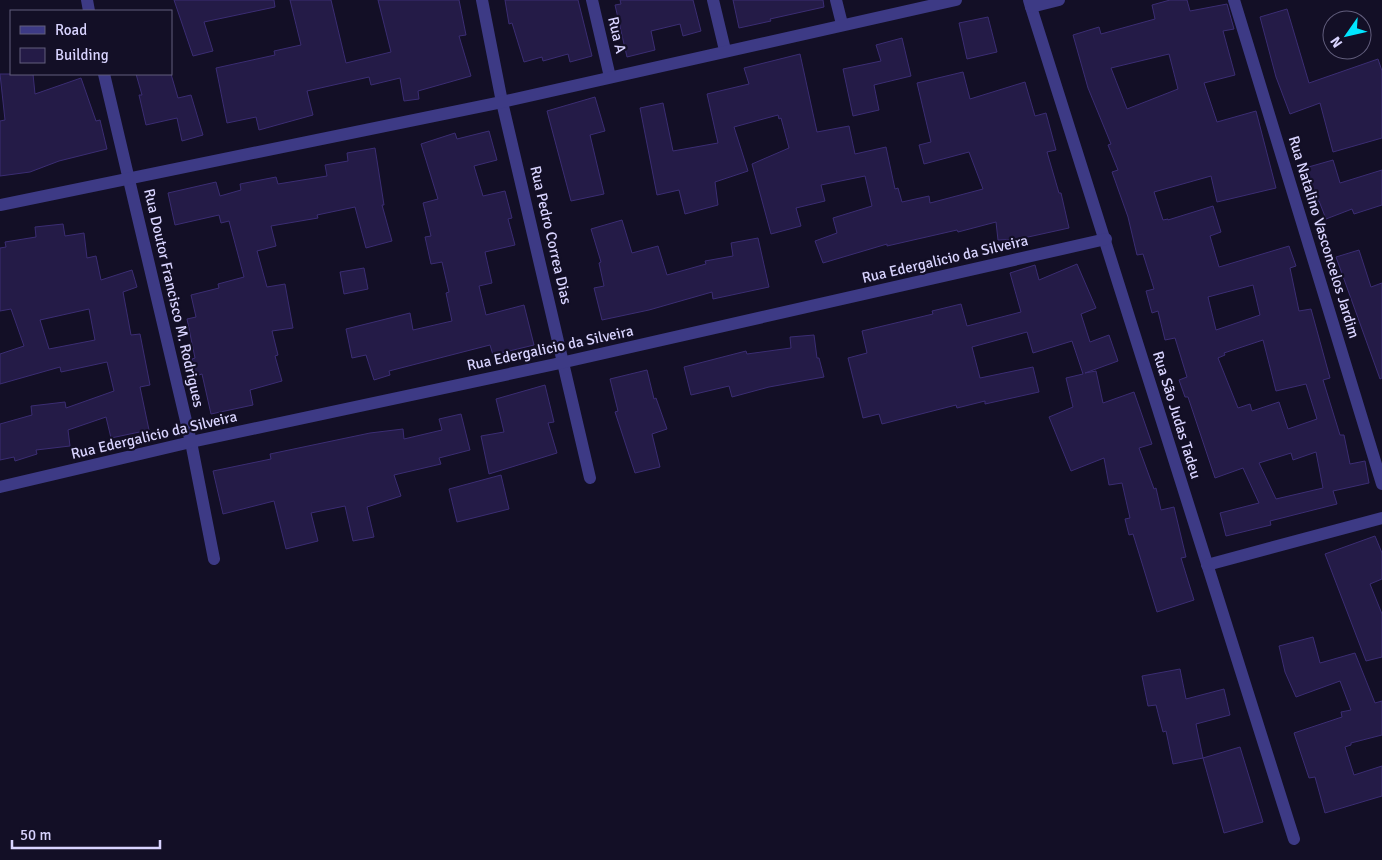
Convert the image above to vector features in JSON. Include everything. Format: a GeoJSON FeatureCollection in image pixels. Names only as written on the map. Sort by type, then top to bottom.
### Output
{"type":"FeatureCollection","features":[{"type":"Feature","properties":{"kind":"street","name":"Rua Pedro Correa Dias"},"geometry":{"type":"LineString","coordinates":[[482,0],[502,102],[565,362],[590,478]]}},
{"type":"Feature","properties":{"kind":"street","name":"Rua A"},"geometry":{"type":"LineString","coordinates":[[592,0],[610,77]]}},
{"type":"Feature","properties":{"kind":"street"},"geometry":{"type":"LineString","coordinates":[[712,0],[725,50]]}},
{"type":"Feature","properties":{"kind":"street"},"geometry":{"type":"LineString","coordinates":[[836,0],[842,24]]}},
{"type":"Feature","properties":{"kind":"street"},"geometry":{"type":"LineString","coordinates":[[0,205],[502,102],[725,50],[956,0]]}},
{"type":"Feature","properties":{"kind":"street"},"geometry":{"type":"LineString","coordinates":[[1030,3],[1059,0]]}},
{"type":"Feature","properties":{"kind":"street","name":"Rua Natalino Vasconcelos Jardim"},"geometry":{"type":"LineString","coordinates":[[1234,0],[1382,484]]}},
{"type":"Feature","properties":{"kind":"street","name":"Rua São Judas Tadeu"},"geometry":{"type":"LineString","coordinates":[[1030,3],[1294,839]]}},
{"type":"Feature","properties":{"kind":"street","name":"Rua Doutor Francisco M. Rodrigues"},"geometry":{"type":"LineString","coordinates":[[104,75],[192,442],[214,559]]}},
{"type":"Feature","properties":{"kind":"street","name":"Rua Edergalicio da Silveira"},"geometry":{"type":"LineString","coordinates":[[0,487],[192,442],[565,362],[1106,239]]}},
{"type":"Feature","properties":{"kind":"street"},"geometry":{"type":"LineString","coordinates":[[1207,565],[1382,518]]}},
{"type":"Feature","properties":{"kind":"building"},"geometry":{"type":"Polygon","coordinates":[[[174,0],[274,0],[275,7],[204,22],[213,51],[193,56],[174,0]]]}},
{"type":"Feature","properties":{"kind":"building"},"geometry":{"type":"Polygon","coordinates":[[[290,0],[331,0],[346,63],[391,52],[378,0],[459,0],[466,35],[459,36],[471,76],[418,91],[419,99],[404,101],[400,78],[371,85],[369,77],[307,91],[313,115],[259,130],[256,117],[227,123],[216,68],[275,55],[274,51],[301,45],[290,0]]]}},
{"type":"Feature","properties":{"kind":"building"},"geometry":{"type":"Polygon","coordinates":[[[505,0],[578,0],[592,56],[570,62],[568,54],[543,61],[542,57],[524,62],[512,23],[509,24],[505,0]]]}},
{"type":"Feature","properties":{"kind":"building"},"geometry":{"type":"Polygon","coordinates":[[[620,0],[693,0],[701,31],[683,36],[680,24],[651,31],[655,50],[627,57],[615,5],[621,4],[620,0]]]}},
{"type":"Feature","properties":{"kind":"building"},"geometry":{"type":"Polygon","coordinates":[[[733,0],[823,0],[824,7],[739,28],[733,0]]]}},
{"type":"Feature","properties":{"kind":"building"},"geometry":{"type":"Polygon","coordinates":[[[1170,0],[1187,0],[1190,11],[1227,4],[1234,29],[1223,31],[1235,75],[1204,83],[1217,122],[1256,111],[1276,188],[1217,202],[1211,176],[1154,192],[1163,220],[1213,206],[1221,232],[1210,236],[1219,267],[1289,246],[1296,266],[1290,268],[1299,311],[1311,309],[1330,378],[1323,380],[1340,435],[1344,435],[1350,464],[1365,461],[1369,483],[1333,491],[1337,504],[1270,521],[1271,525],[1226,536],[1220,513],[1259,503],[1243,468],[1215,478],[1188,397],[1185,397],[1179,380],[1187,377],[1175,338],[1165,340],[1158,311],[1152,313],[1146,291],[1154,289],[1143,254],[1137,255],[1128,217],[1112,172],[1118,170],[1108,145],[1111,144],[1088,88],[1073,35],[1099,27],[1101,34],[1155,19],[1152,5],[1170,0]],[[1169,54],[1111,68],[1127,109],[1178,89],[1169,54]],[[1253,285],[1208,297],[1216,330],[1260,315],[1253,285]],[[1263,340],[1224,353],[1225,355],[1218,358],[1238,408],[1250,404],[1252,411],[1279,402],[1288,429],[1317,419],[1306,384],[1276,391],[1263,340]],[[1316,452],[1293,460],[1291,453],[1259,463],[1276,499],[1323,488],[1316,452]]]}},
{"type":"Feature","properties":{"kind":"building"},"geometry":{"type":"Polygon","coordinates":[[[1287,9],[1309,83],[1378,59],[1382,71],[1382,138],[1333,152],[1320,103],[1290,114],[1276,77],[1260,17],[1287,9]]]}},
{"type":"Feature","properties":{"kind":"building"},"geometry":{"type":"Polygon","coordinates":[[[988,17],[997,52],[967,59],[959,23],[988,17]]]}},
{"type":"Feature","properties":{"kind":"building"},"geometry":{"type":"Polygon","coordinates":[[[902,38],[911,76],[874,85],[879,110],[853,116],[843,69],[881,61],[876,45],[902,38]]]}},
{"type":"Feature","properties":{"kind":"building"},"geometry":{"type":"Polygon","coordinates":[[[800,54],[817,132],[849,126],[855,154],[886,147],[895,189],[898,188],[902,202],[929,196],[930,203],[983,189],[969,152],[924,164],[919,145],[931,142],[917,83],[963,72],[970,99],[1025,82],[1035,116],[1046,113],[1056,150],[1047,152],[1059,193],[1061,193],[1069,228],[1019,239],[998,240],[996,222],[958,232],[957,230],[887,246],[887,244],[823,263],[815,241],[837,233],[833,218],[872,206],[865,176],[821,185],[825,201],[796,208],[801,226],[771,234],[752,164],[789,148],[781,118],[779,119],[778,115],[734,127],[748,171],[715,182],[718,205],[685,214],[679,190],[657,195],[640,108],[663,103],[673,151],[718,143],[707,94],[749,84],[744,68],[800,54]]]}},
{"type":"Feature","properties":{"kind":"building"},"geometry":{"type":"Polygon","coordinates":[[[0,74],[33,75],[35,94],[81,78],[96,121],[100,120],[107,149],[59,161],[30,172],[0,176],[0,121],[5,120],[0,74]]]}},
{"type":"Feature","properties":{"kind":"building"},"geometry":{"type":"Polygon","coordinates":[[[136,75],[171,75],[178,98],[191,95],[203,135],[182,141],[177,118],[146,125],[139,95],[142,95],[136,75]]]}},
{"type":"Feature","properties":{"kind":"building"},"geometry":{"type":"Polygon","coordinates":[[[595,97],[605,131],[590,135],[604,194],[571,201],[547,111],[595,97]]]}},
{"type":"Feature","properties":{"kind":"building"},"geometry":{"type":"Polygon","coordinates":[[[489,131],[497,160],[474,166],[483,196],[505,191],[512,218],[508,219],[515,245],[485,252],[492,283],[479,286],[486,315],[524,305],[534,345],[493,355],[490,345],[389,371],[390,375],[374,380],[366,355],[352,358],[346,329],[410,313],[413,330],[452,321],[446,293],[449,292],[442,262],[431,264],[425,237],[431,236],[423,203],[438,199],[421,144],[455,133],[457,139],[489,131]]]}},
{"type":"Feature","properties":{"kind":"building"},"geometry":{"type":"Polygon","coordinates":[[[375,148],[384,205],[382,205],[392,241],[366,248],[355,207],[317,215],[318,218],[271,226],[276,246],[257,251],[267,287],[285,284],[293,328],[272,331],[278,355],[275,356],[282,381],[250,390],[253,405],[211,414],[202,374],[196,376],[192,359],[195,358],[187,319],[196,317],[191,295],[219,288],[218,284],[244,277],[229,221],[221,223],[219,215],[175,225],[168,193],[216,182],[220,196],[241,190],[240,184],[276,177],[278,184],[327,176],[325,165],[348,161],[347,153],[375,148]]]}},
{"type":"Feature","properties":{"kind":"building"},"geometry":{"type":"Polygon","coordinates":[[[1333,160],[1340,183],[1382,170],[1382,205],[1354,214],[1352,209],[1326,219],[1319,201],[1315,202],[1305,168],[1333,160]]]}},
{"type":"Feature","properties":{"kind":"building"},"geometry":{"type":"Polygon","coordinates":[[[622,220],[632,253],[658,246],[667,275],[706,264],[705,261],[733,256],[731,243],[758,238],[769,287],[713,299],[712,292],[649,310],[602,320],[594,288],[604,286],[599,263],[601,262],[591,229],[622,220]]]}},
{"type":"Feature","properties":{"kind":"building"},"geometry":{"type":"Polygon","coordinates":[[[63,224],[65,236],[84,233],[87,258],[96,256],[101,280],[132,270],[137,287],[123,292],[131,335],[140,334],[150,385],[140,387],[149,430],[111,438],[106,417],[68,430],[70,446],[36,450],[37,454],[15,461],[14,457],[0,460],[0,424],[32,415],[31,406],[65,402],[66,408],[114,391],[107,362],[61,372],[60,367],[0,384],[0,354],[24,346],[11,309],[0,311],[0,248],[6,247],[5,242],[36,237],[35,227],[63,224]],[[89,309],[40,320],[49,349],[95,340],[89,309]]]}},
{"type":"Feature","properties":{"kind":"building"},"geometry":{"type":"Polygon","coordinates":[[[1359,250],[1371,287],[1382,283],[1382,378],[1380,379],[1336,257],[1359,250]]]}},
{"type":"Feature","properties":{"kind":"building"},"geometry":{"type":"Polygon","coordinates":[[[1077,264],[1096,308],[1081,314],[1090,342],[1109,335],[1118,361],[1085,373],[1096,371],[1103,403],[1134,392],[1152,444],[1139,448],[1154,489],[1156,488],[1161,510],[1174,507],[1186,557],[1181,558],[1194,600],[1157,612],[1133,534],[1129,535],[1125,519],[1130,518],[1122,483],[1109,485],[1104,458],[1071,471],[1049,417],[1073,407],[1066,378],[1083,374],[1072,341],[1033,353],[1027,332],[972,347],[980,378],[1033,367],[1039,392],[985,404],[985,401],[957,408],[956,405],[882,424],[879,414],[863,418],[848,358],[867,353],[862,331],[933,314],[932,311],[961,304],[967,326],[1021,312],[1010,273],[1035,265],[1039,280],[1077,264]]]}},
{"type":"Feature","properties":{"kind":"building"},"geometry":{"type":"Polygon","coordinates":[[[364,268],[368,289],[344,294],[340,272],[364,268]]]}},
{"type":"Feature","properties":{"kind":"building"},"geometry":{"type":"Polygon","coordinates":[[[814,335],[817,358],[819,358],[824,377],[769,387],[732,397],[729,386],[691,395],[684,367],[746,351],[747,354],[791,348],[790,337],[814,335]]]}},
{"type":"Feature","properties":{"kind":"building"},"geometry":{"type":"Polygon","coordinates":[[[647,370],[654,399],[656,398],[667,429],[652,434],[660,467],[635,473],[615,412],[618,411],[610,379],[647,370]]]}},
{"type":"Feature","properties":{"kind":"building"},"geometry":{"type":"Polygon","coordinates":[[[545,385],[554,422],[548,423],[557,453],[489,474],[481,436],[504,432],[496,399],[545,385]]]}},
{"type":"Feature","properties":{"kind":"building"},"geometry":{"type":"Polygon","coordinates":[[[461,414],[470,450],[439,458],[441,464],[394,475],[401,496],[367,507],[374,537],[353,541],[345,506],[311,513],[318,541],[286,549],[274,501],[223,514],[213,471],[271,459],[270,454],[370,433],[403,429],[404,439],[442,430],[439,419],[461,414]]]}},
{"type":"Feature","properties":{"kind":"building"},"geometry":{"type":"Polygon","coordinates":[[[501,475],[509,509],[457,522],[449,489],[501,475]]]}},
{"type":"Feature","properties":{"kind":"building"},"geometry":{"type":"Polygon","coordinates":[[[1375,536],[1382,553],[1382,579],[1370,584],[1382,614],[1382,657],[1366,661],[1325,554],[1375,536]]]}},
{"type":"Feature","properties":{"kind":"building"},"geometry":{"type":"Polygon","coordinates":[[[1313,637],[1320,663],[1355,653],[1375,703],[1382,701],[1382,735],[1351,743],[1351,745],[1345,747],[1354,775],[1382,766],[1382,796],[1325,813],[1315,777],[1309,778],[1294,733],[1342,717],[1341,712],[1351,710],[1340,681],[1296,697],[1285,672],[1279,646],[1313,637]]]}},
{"type":"Feature","properties":{"kind":"building"},"geometry":{"type":"Polygon","coordinates":[[[1180,669],[1186,699],[1224,689],[1230,715],[1196,724],[1203,758],[1173,764],[1166,731],[1163,732],[1156,705],[1148,706],[1142,676],[1180,669]]]}},
{"type":"Feature","properties":{"kind":"building"},"geometry":{"type":"Polygon","coordinates":[[[1240,747],[1263,822],[1224,833],[1203,758],[1240,747]]]}}]}
